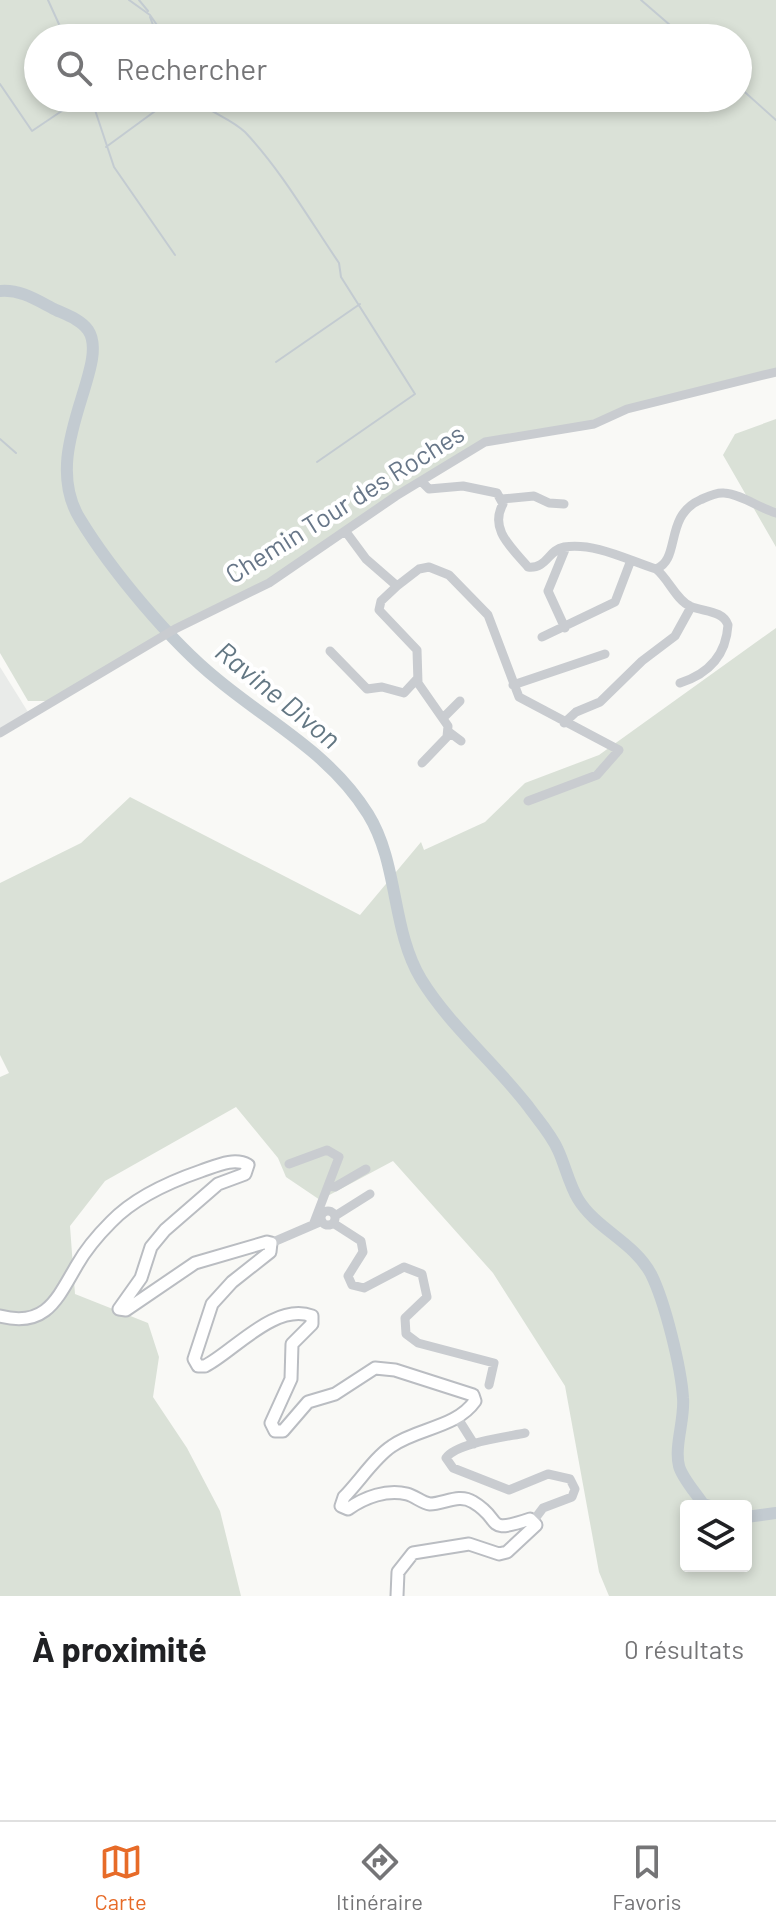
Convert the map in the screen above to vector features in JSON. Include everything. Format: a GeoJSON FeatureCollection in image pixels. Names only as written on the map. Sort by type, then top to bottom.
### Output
{"type":"FeatureCollection","features":[{"type":"Feature","properties":{"kind":"main road"},"geometry":{"type":"LineString","coordinates":[[0,1316],[16,1320],[33,1319],[54,1303],[88,1246],[113,1219],[152,1191],[225,1163],[248,1165],[245,1174],[224,1180],[165,1230],[151,1247],[141,1278],[119,1309],[124,1311],[195,1263],[271,1243],[270,1252],[232,1282],[212,1304],[194,1359],[197,1365],[208,1365],[257,1328],[308,1314],[314,1321],[292,1344],[291,1379],[271,1418],[275,1431],[283,1431],[308,1402],[335,1394],[375,1368],[395,1370],[473,1395],[472,1406],[457,1417],[387,1449],[344,1497],[341,1506],[348,1509],[367,1498],[396,1493],[428,1503],[467,1499],[474,1502],[492,1522],[507,1528],[534,1520],[536,1525],[507,1552],[499,1554],[469,1544],[413,1553],[398,1572],[397,1596]]}},
{"type":"Feature","properties":{"kind":"street","name":"Chemin Tour des Roches"},"geometry":{"type":"LineString","coordinates":[[0,733],[175,629],[269,583],[474,448],[497,438],[594,424],[627,409],[776,372]]}},
{"type":"Feature","properties":{"kind":"street"},"geometry":{"type":"LineString","coordinates":[[422,482],[429,489],[463,486],[490,491],[502,499],[534,496],[549,503],[564,504]]}},
{"type":"Feature","properties":{"kind":"street"},"geometry":{"type":"LineString","coordinates":[[656,569],[667,560],[680,514],[691,505],[722,492],[776,513]]}},
{"type":"Feature","properties":{"kind":"street"},"geometry":{"type":"LineString","coordinates":[[502,499],[496,524],[528,567],[543,565],[556,551],[566,547],[621,555],[656,569],[691,607],[723,616],[729,630],[716,662],[708,672],[680,683]]}},
{"type":"Feature","properties":{"kind":"street"},"geometry":{"type":"LineString","coordinates":[[346,532],[366,559],[397,586]]}},
{"type":"Feature","properties":{"kind":"street"},"geometry":{"type":"LineString","coordinates":[[565,628],[548,591],[566,547]]}},
{"type":"Feature","properties":{"kind":"street"},"geometry":{"type":"LineString","coordinates":[[542,637],[615,602],[631,560]]}},
{"type":"Feature","properties":{"kind":"street"},"geometry":{"type":"LineString","coordinates":[[461,741],[449,732],[444,717],[419,688],[417,650],[379,610],[381,601],[419,569],[429,567],[449,575],[488,615],[519,697],[619,750],[597,775],[528,801]]}},
{"type":"Feature","properties":{"kind":"street"},"geometry":{"type":"LineString","coordinates":[[564,723],[576,712],[600,702],[642,661],[675,636],[691,607]]}},
{"type":"Feature","properties":{"kind":"street"},"geometry":{"type":"LineString","coordinates":[[330,651],[367,689],[382,687],[404,693],[414,686],[417,679]]}},
{"type":"Feature","properties":{"kind":"street"},"geometry":{"type":"LineString","coordinates":[[513,685],[605,654]]}},
{"type":"Feature","properties":{"kind":"street"},"geometry":{"type":"LineString","coordinates":[[444,717],[460,701]]}},
{"type":"Feature","properties":{"kind":"street"},"geometry":{"type":"LineString","coordinates":[[422,763],[449,732]]}},
{"type":"Feature","properties":{"kind":"street"},"geometry":{"type":"LineString","coordinates":[[289,1164],[327,1150],[337,1154],[339,1164],[317,1223]]}},
{"type":"Feature","properties":{"kind":"street"},"geometry":{"type":"LineString","coordinates":[[329,1186],[335,1187],[366,1169]]}},
{"type":"Feature","properties":{"kind":"street"},"geometry":{"type":"LineString","coordinates":[[271,1243],[317,1223],[328,1225],[370,1194]]}},
{"type":"Feature","properties":{"kind":"street"},"geometry":{"type":"LineString","coordinates":[[334,1220],[361,1241],[363,1252],[348,1276],[352,1285],[364,1288],[404,1267],[422,1274],[427,1297],[405,1318],[406,1334],[418,1343],[494,1363],[489,1385]]}},
{"type":"Feature","properties":{"kind":"street"},"geometry":{"type":"LineString","coordinates":[[457,1417],[474,1444]]}},
{"type":"Feature","properties":{"kind":"street"},"geometry":{"type":"LineString","coordinates":[[525,1433],[474,1444],[447,1455],[449,1465],[509,1490],[548,1474],[570,1479],[575,1489],[572,1497],[543,1508],[534,1520]]}},
{"type":"Feature","properties":{"kind":"shaded area"},"geometry":{"type":"Polygon","coordinates":[[[0,0],[776,0],[776,372],[682,394],[594,424],[485,442],[269,583],[49,701],[28,701],[0,653],[0,0]]]}},
{"type":"Feature","properties":{"kind":"shaded area"},"geometry":{"type":"Polygon","coordinates":[[[776,419],[776,547],[723,455],[735,434],[776,419]]]}},
{"type":"Feature","properties":{"kind":"shaded area"},"geometry":{"type":"Polygon","coordinates":[[[776,628],[776,1596],[609,1596],[599,1572],[565,1386],[493,1273],[393,1161],[320,1200],[286,1177],[278,1158],[236,1107],[105,1181],[70,1226],[75,1294],[148,1323],[159,1357],[153,1397],[187,1448],[220,1511],[241,1596],[0,1596],[0,1077],[9,1073],[0,1055],[0,883],[81,843],[130,797],[360,915],[421,842],[424,850],[485,822],[525,783],[599,755],[776,628]]]}},
{"type":"Feature","properties":{"kind":"shaded area"},"geometry":{"type":"Polygon","coordinates":[[[0,667],[28,712],[0,728],[0,667]]]}},
{"type":"Feature","properties":{"kind":"waterway"},"geometry":{"type":"LineString","coordinates":[[48,0],[59,24]]}},
{"type":"Feature","properties":{"kind":"waterway"},"geometry":{"type":"LineString","coordinates":[[129,0],[150,15],[156,24]]}},
{"type":"Feature","properties":{"kind":"waterway"},"geometry":{"type":"LineString","coordinates":[[139,0],[148,11]]}},
{"type":"Feature","properties":{"kind":"waterway"},"geometry":{"type":"LineString","coordinates":[[641,0],[669,24]]}},
{"type":"Feature","properties":{"kind":"waterway"},"geometry":{"type":"LineString","coordinates":[[150,17],[153,24]]}},
{"type":"Feature","properties":{"kind":"waterway"},"geometry":{"type":"LineString","coordinates":[[0,84],[32,131],[60,112]]}},
{"type":"Feature","properties":{"kind":"waterway"},"geometry":{"type":"LineString","coordinates":[[752,99],[776,120]]}},
{"type":"Feature","properties":{"kind":"waterway"},"geometry":{"type":"LineString","coordinates":[[96,112],[114,167],[175,255]]}},
{"type":"Feature","properties":{"kind":"waterway"},"geometry":{"type":"LineString","coordinates":[[106,147],[154,112]]}},
{"type":"Feature","properties":{"kind":"waterway"},"geometry":{"type":"LineString","coordinates":[[213,112],[245,132],[271,162],[339,263],[341,277],[415,394],[317,462]]}},
{"type":"Feature","properties":{"kind":"waterway","name":"Ravine Divon"},"geometry":{"type":"LineString","coordinates":[[0,291],[29,296],[74,318],[88,330],[93,345],[91,365],[70,439],[67,466],[69,493],[93,539],[143,604],[199,664],[318,756],[353,793],[378,833],[404,939],[421,979],[445,1012],[515,1090],[548,1133],[586,1210],[635,1253],[651,1274],[667,1317],[682,1385],[679,1466],[700,1500]]}},
{"type":"Feature","properties":{"kind":"waterway"},"geometry":{"type":"LineString","coordinates":[[276,362],[360,304]]}},
{"type":"Feature","properties":{"kind":"waterway"},"geometry":{"type":"LineString","coordinates":[[0,439],[16,453]]}},
{"type":"Feature","properties":{"kind":"waterway","name":"Ravine Divon"},"geometry":{"type":"LineString","coordinates":[[752,1516],[776,1513]]}}]}
